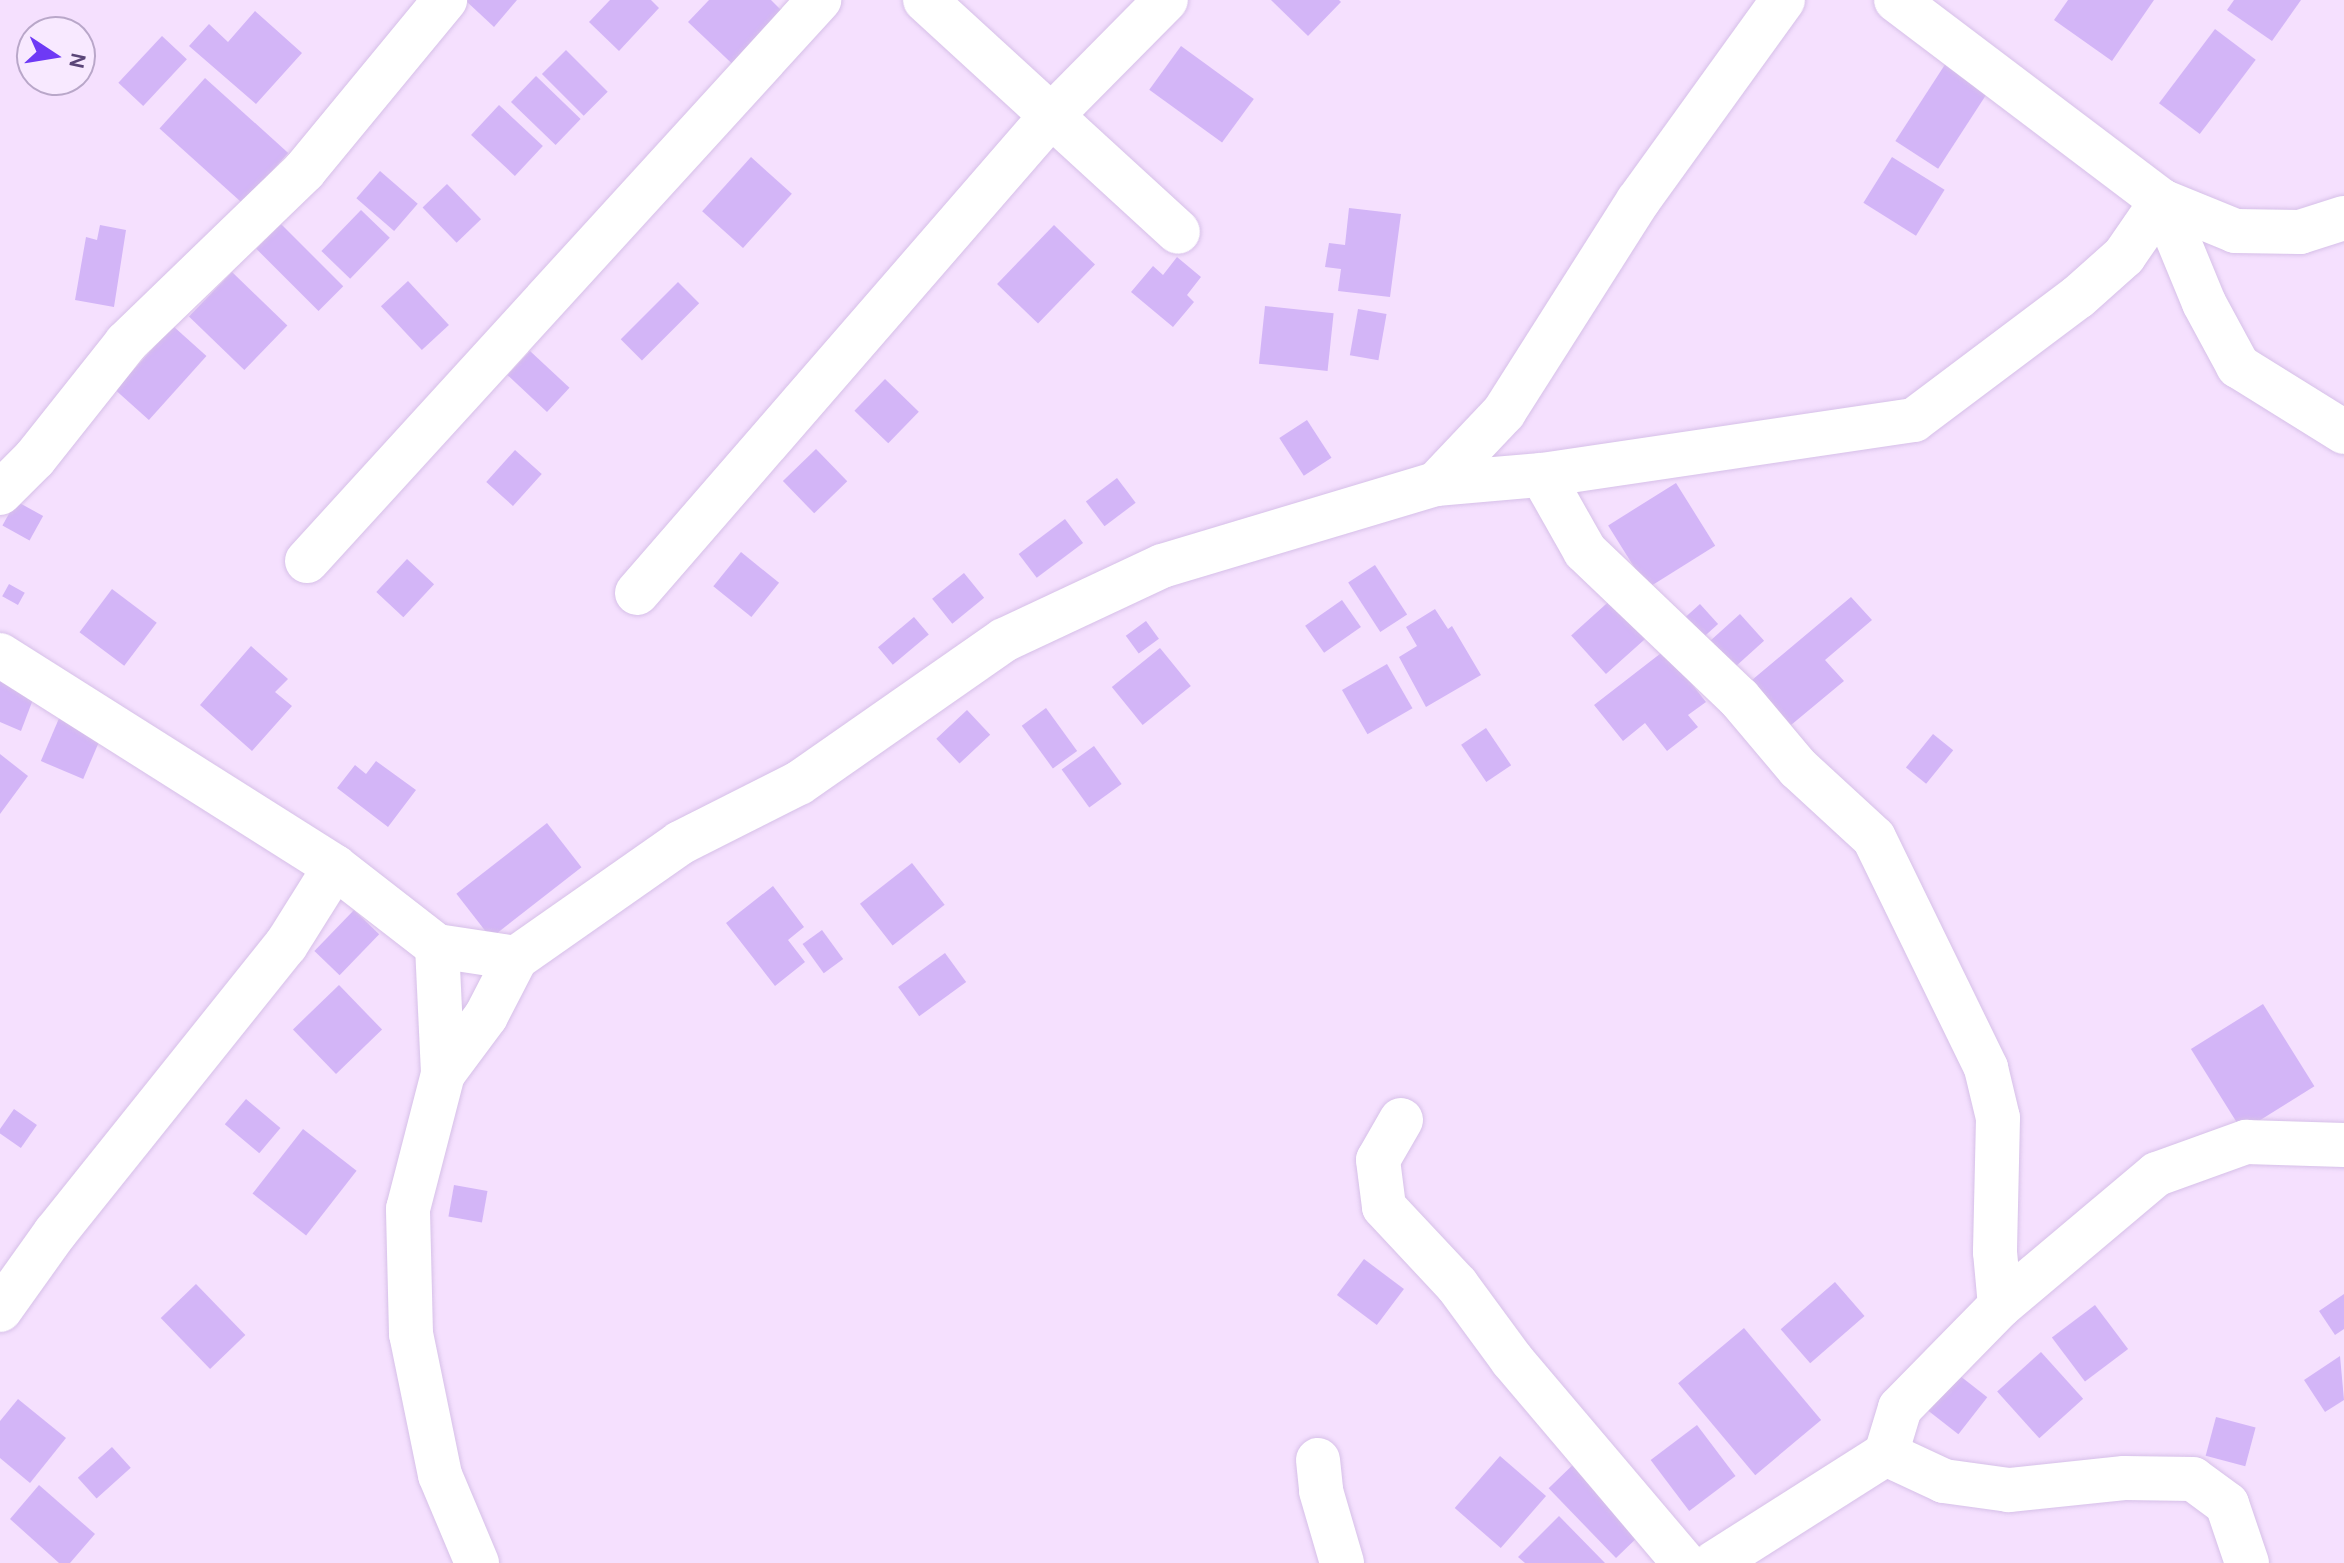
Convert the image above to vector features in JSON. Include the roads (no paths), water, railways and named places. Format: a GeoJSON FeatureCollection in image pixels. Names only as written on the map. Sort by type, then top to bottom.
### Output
{"type":"FeatureCollection","features":[{"type":"Feature","properties":{"kind":"street"},"geometry":{"type":"LineString","coordinates":[[0,493],[35,458],[126,343],[304,171],[445,0]]}},
{"type":"Feature","properties":{"kind":"street"},"geometry":{"type":"LineString","coordinates":[[307,561],[819,0]]}},
{"type":"Feature","properties":{"kind":"street"},"geometry":{"type":"LineString","coordinates":[[925,0],[1178,232]]}},
{"type":"Feature","properties":{"kind":"street"},"geometry":{"type":"LineString","coordinates":[[637,593],[1052,115],[1166,0]]}},
{"type":"Feature","properties":{"kind":"street"},"geometry":{"type":"LineString","coordinates":[[1436,484],[1504,412],[1638,201],[1783,0]]}},
{"type":"Feature","properties":{"kind":"street"},"geometry":{"type":"LineString","coordinates":[[1896,0],[2162,201],[2235,231],[2300,232],[2344,218]]}},
{"type":"Feature","properties":{"kind":"street"},"geometry":{"type":"LineString","coordinates":[[2162,201],[2204,303],[2238,366],[2344,432]]}},
{"type":"Feature","properties":{"kind":"street"},"geometry":{"type":"LineString","coordinates":[[443,1074],[486,1016],[516,958],[680,843],[799,783],[1004,640],[1162,566],[1436,484],[1542,475],[1914,420],[2078,297],[2124,256],[2162,201]]}},
{"type":"Feature","properties":{"kind":"street"},"geometry":{"type":"LineString","coordinates":[[1542,475],[1585,551],[1739,698],[1798,768],[1874,838],[1986,1068],[1998,1118],[1995,1252],[2000,1306]]}},
{"type":"Feature","properties":{"kind":"street"},"geometry":{"type":"LineString","coordinates":[[0,655],[335,867],[437,946],[516,958]]}},
{"type":"Feature","properties":{"kind":"street"},"geometry":{"type":"LineString","coordinates":[[0,1310],[55,1233],[286,945],[335,867]]}},
{"type":"Feature","properties":{"kind":"street"},"geometry":{"type":"LineString","coordinates":[[437,946],[443,1074],[408,1209],[411,1334],[440,1475],[477,1563]]}},
{"type":"Feature","properties":{"kind":"street"},"geometry":{"type":"LineString","coordinates":[[1401,1120],[1378,1160],[1384,1207],[1457,1285],[1512,1360],[1684,1563]]}},
{"type":"Feature","properties":{"kind":"street"},"geometry":{"type":"LineString","coordinates":[[1714,1563],[1886,1454],[1900,1408],[2000,1306],[2157,1174],[2246,1142],[2344,1145]]}},
{"type":"Feature","properties":{"kind":"street"},"geometry":{"type":"LineString","coordinates":[[1886,1454],[1944,1481],[2009,1490],[2124,1478],[2193,1479],[2227,1504],[2247,1563]]}},
{"type":"Feature","properties":{"kind":"street"},"geometry":{"type":"LineString","coordinates":[[1318,1460],[1321,1491],[1342,1563]]}}]}
